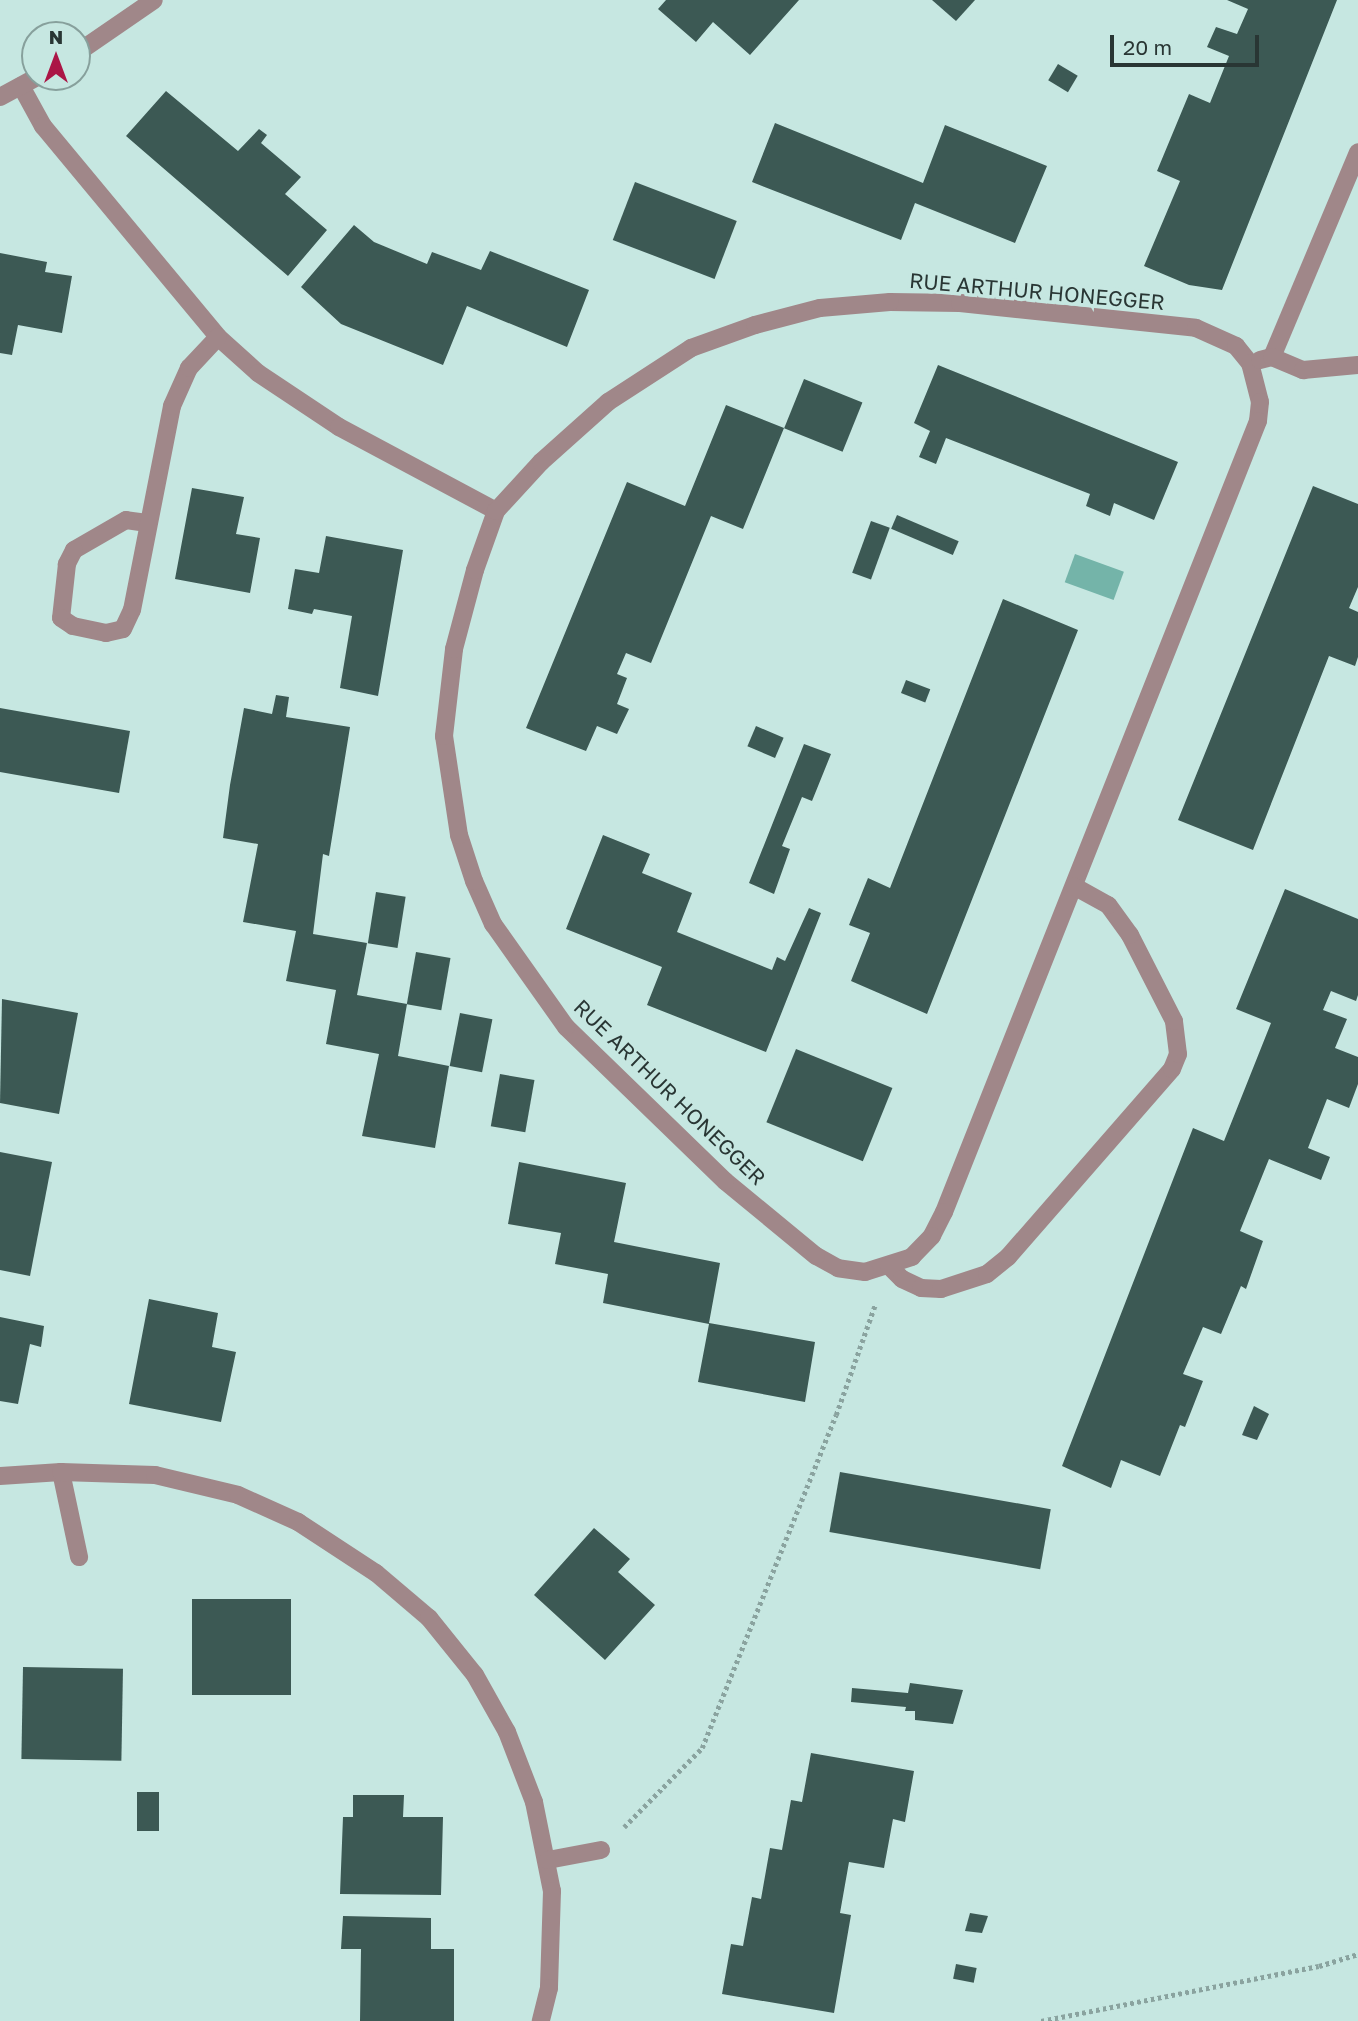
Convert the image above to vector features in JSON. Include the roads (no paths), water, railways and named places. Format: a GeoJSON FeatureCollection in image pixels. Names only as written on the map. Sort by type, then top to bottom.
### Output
{"type":"FeatureCollection","features":[{"type":"Feature","properties":{"kind":"street"},"geometry":{"type":"LineString","coordinates":[[91,43],[154,0]]}},
{"type":"Feature","properties":{"kind":"street"},"geometry":{"type":"LineString","coordinates":[[0,97],[21,86]]}},
{"type":"Feature","properties":{"kind":"street"},"geometry":{"type":"LineString","coordinates":[[32,91],[43,126],[218,337],[258,373],[339,427],[496,511]]}},
{"type":"Feature","properties":{"kind":"street"},"geometry":{"type":"LineString","coordinates":[[1272,357],[1358,152]]}},
{"type":"Feature","properties":{"kind":"street","name":"RUE ARTHUR HONEGGER"},"geometry":{"type":"LineString","coordinates":[[960,303],[1196,328],[1236,346],[1250,363],[1260,402],[1258,421],[944,1212],[932,1236],[912,1257],[864,1272],[838,1268],[816,1256],[724,1181],[566,1027],[493,924],[459,835],[444,736],[454,649],[475,570],[496,511],[541,462],[608,402],[691,348],[820,308],[960,303]]}},
{"type":"Feature","properties":{"kind":"street"},"geometry":{"type":"LineString","coordinates":[[147,523],[126,520],[74,551],[67,564],[61,618],[73,626],[106,633],[123,629],[132,610],[172,406],[189,368],[218,337]]}},
{"type":"Feature","properties":{"kind":"street"},"geometry":{"type":"LineString","coordinates":[[1250,363],[1272,357],[1303,370],[1330,371],[1358,365]]}},
{"type":"Feature","properties":{"kind":"street"},"geometry":{"type":"LineString","coordinates":[[889,1266],[902,1279],[941,1289],[987,1274],[1008,1257],[1172,1069],[1178,1054],[1174,1021],[1130,935],[1108,905],[1074,887]]}},
{"type":"Feature","properties":{"kind":"street"},"geometry":{"type":"LineString","coordinates":[[61,1472],[79,1558]]}},
{"type":"Feature","properties":{"kind":"street"},"geometry":{"type":"LineString","coordinates":[[0,1476],[61,1472],[155,1475],[237,1495],[298,1522],[376,1573],[429,1618],[475,1675],[507,1732],[534,1802],[548,1860],[552,1891],[549,1987],[541,2021]]}},
{"type":"Feature","properties":{"kind":"street"},"geometry":{"type":"LineString","coordinates":[[548,1860],[601,1850]]}}]}
